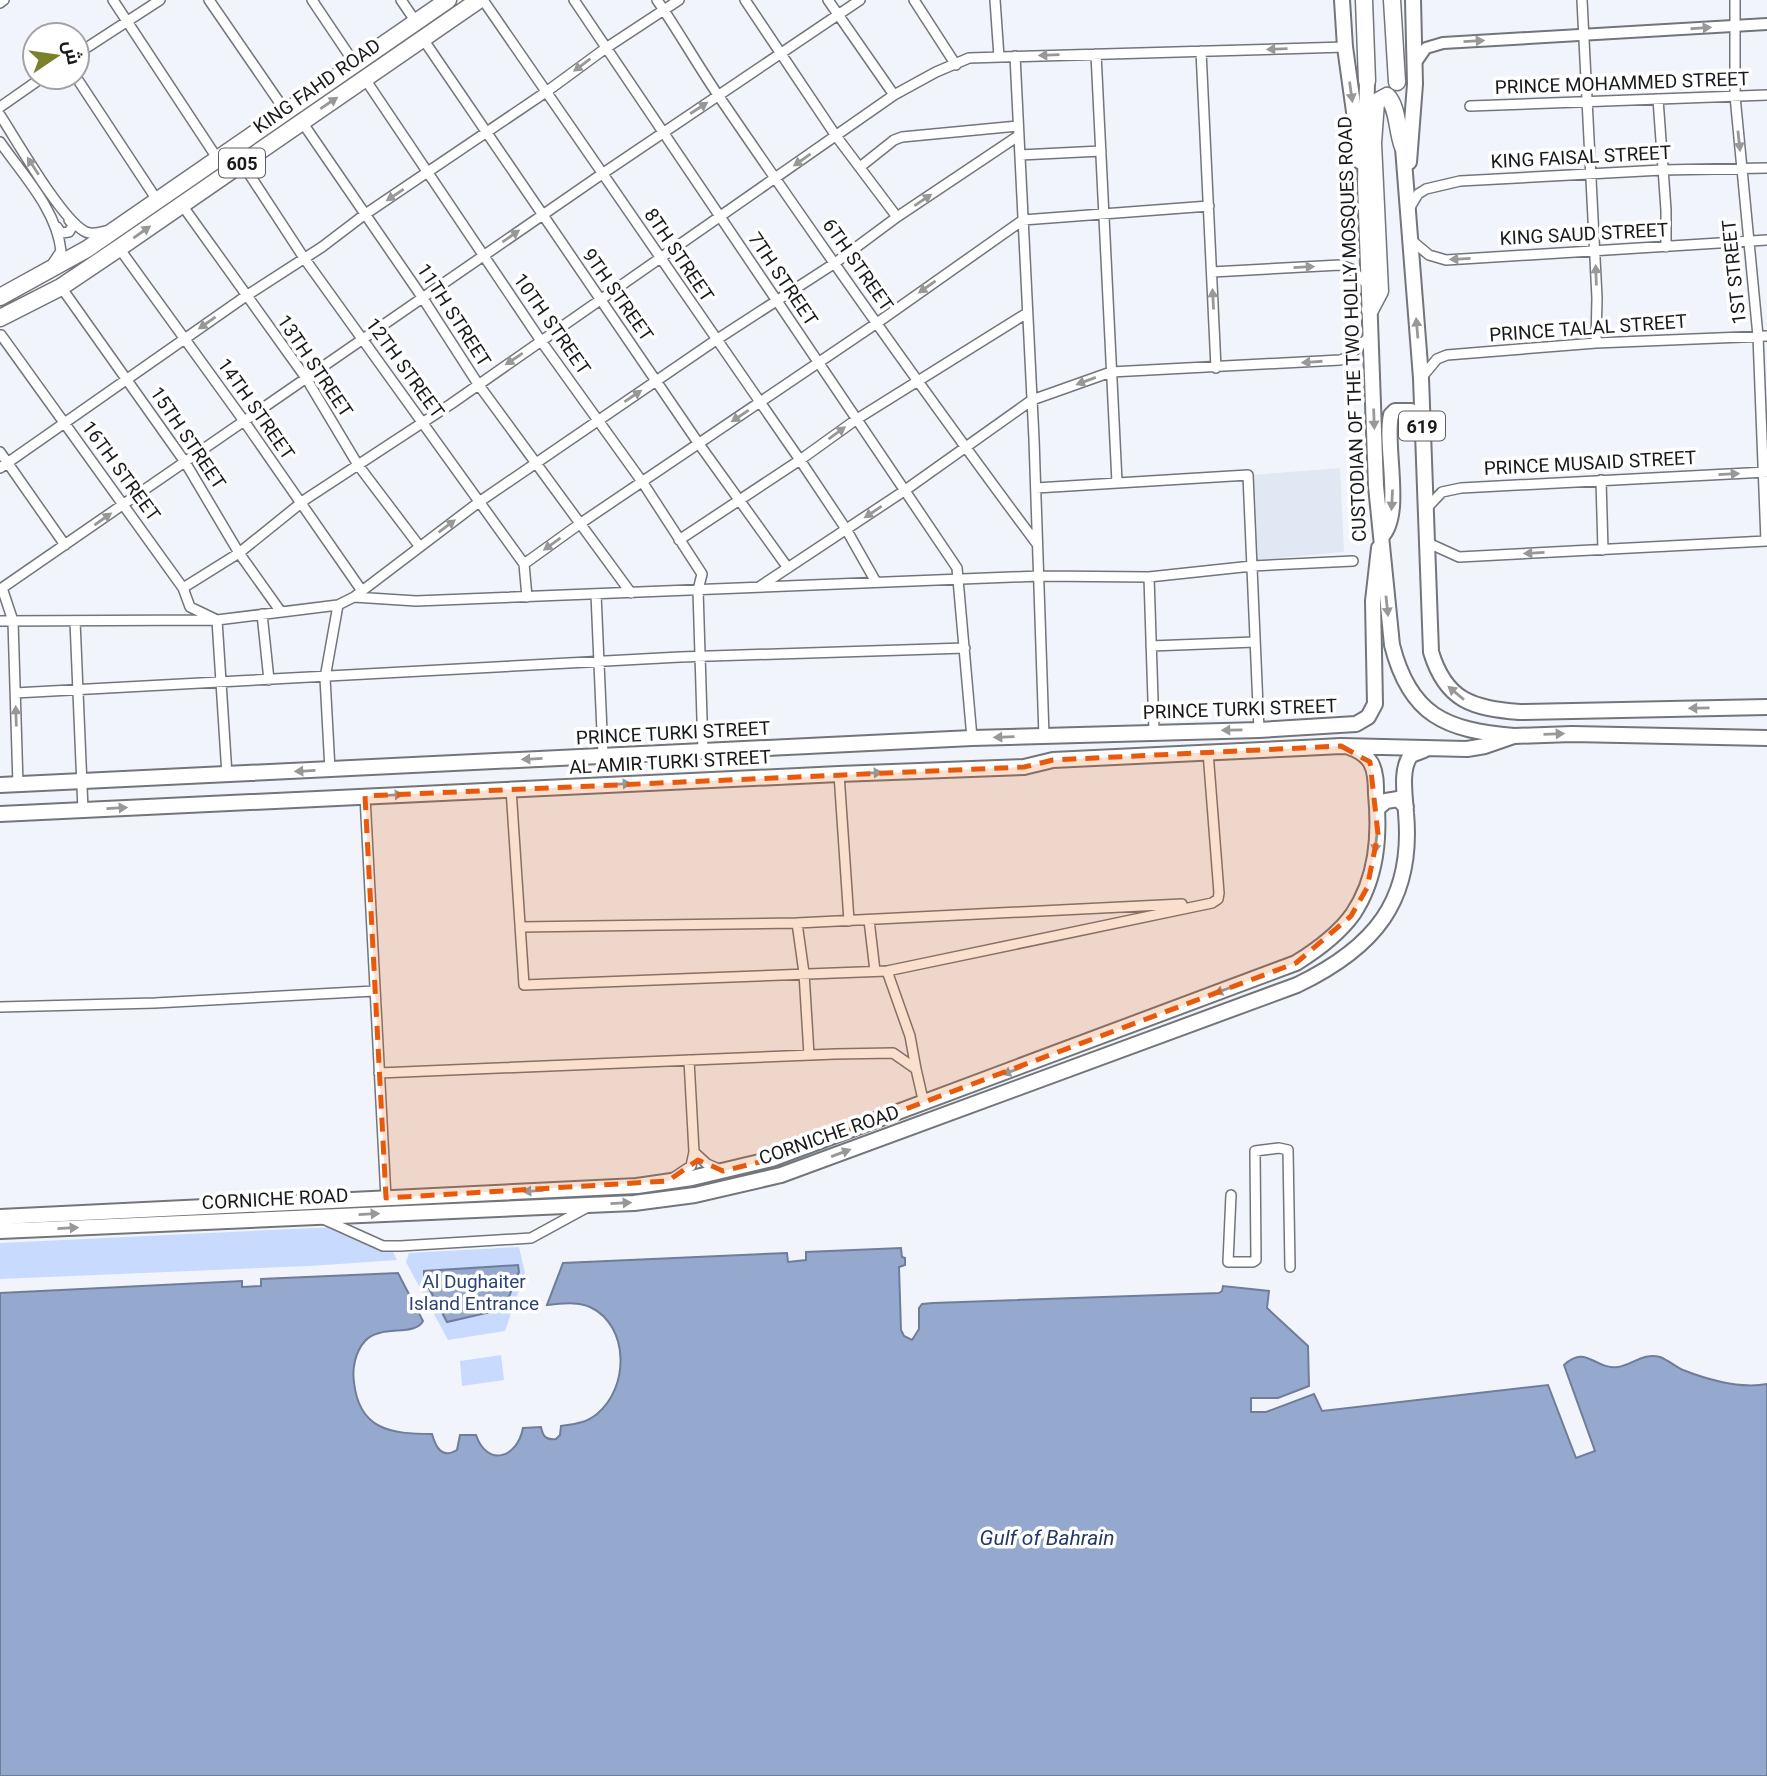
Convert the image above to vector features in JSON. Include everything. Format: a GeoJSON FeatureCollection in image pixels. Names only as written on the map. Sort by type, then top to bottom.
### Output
{"type":"FeatureCollection","features":[{"type":"Feature","properties":{"kind":"highway","name":"KING FAHD ROAD"},"geometry":{"type":"LineString","coordinates":[[2,291],[45,272],[86,249],[448,0]]}},
{"type":"Feature","properties":{"kind":"highway","name":"KING FAHD ROAD"},"geometry":{"type":"LineString","coordinates":[[2,317],[61,287],[481,0]]}},
{"type":"Feature","properties":{"kind":"highway","name":"CUSTODIAN OF THE TWO HOLLY MOSQUES ROAD"},"geometry":{"type":"LineString","coordinates":[[1364,0],[1367,81]]}},
{"type":"Feature","properties":{"kind":"highway","name":"619"},"geometry":{"type":"LineString","coordinates":[[1392,0],[1397,82]]}},
{"type":"Feature","properties":{"kind":"highway"},"geometry":{"type":"LineString","coordinates":[[1370,310],[1380,291],[1373,143],[1376,102],[1387,96],[1395,112],[1397,133],[1404,147]]}},
{"type":"Feature","properties":{"kind":"main road"},"geometry":{"type":"LineString","coordinates":[[1342,0],[1345,47],[1365,184]]}},
{"type":"Feature","properties":{"kind":"main road"},"geometry":{"type":"LineString","coordinates":[[1407,180],[1415,84],[1413,0]]}},
{"type":"Feature","properties":{"kind":"main road","name":"CUSTODIAN OF THE TWO HOLLY MOSQUES ROAD"},"geometry":{"type":"LineString","coordinates":[[1349,725],[1368,717],[1375,704],[1373,601],[1380,538],[1365,184],[1367,81]]}},
{"type":"Feature","properties":{"kind":"main road","name":"619"},"geometry":{"type":"LineString","coordinates":[[1397,82],[1421,378],[1431,652],[1440,677],[1450,690],[1483,709],[1520,712],[1767,707]]}},
{"type":"Feature","properties":{"kind":"main road"},"geometry":{"type":"LineString","coordinates":[[1424,494],[1415,416],[1411,411],[1395,411],[1389,422],[1391,514],[1387,531],[1380,538],[1392,645],[1400,670],[1412,692],[1429,710],[1455,726],[1477,733],[1514,736],[1572,734],[1767,738]]}},
{"type":"Feature","properties":{"kind":"main road","name":"PRINCE TURKI STREET"},"geometry":{"type":"LineString","coordinates":[[0,785],[972,738],[1349,725]]}},
{"type":"Feature","properties":{"kind":"main road"},"geometry":{"type":"LineString","coordinates":[[1048,736],[1053,760]]}},
{"type":"Feature","properties":{"kind":"main road"},"geometry":{"type":"LineString","coordinates":[[1439,748],[1485,746],[1514,736]]}},
{"type":"Feature","properties":{"kind":"main road","name":"AL AMIR TURKI STREET"},"geometry":{"type":"LineString","coordinates":[[0,814],[1024,767],[1053,760],[1209,752],[1341,746],[1439,748]]}},
{"type":"Feature","properties":{"kind":"main road","name":"CORNICHE ROAD"},"geometry":{"type":"LineString","coordinates":[[0,1217],[637,1186],[723,1171],[772,1159],[1296,963],[1327,942],[1352,916],[1367,888],[1376,850],[1378,808],[1375,777],[1370,762],[1360,752],[1341,746]]}},
{"type":"Feature","properties":{"kind":"main road","name":"CORNICHE ROAD"},"geometry":{"type":"LineString","coordinates":[[0,1231],[634,1203],[695,1195],[781,1175],[1297,985],[1328,970],[1363,944],[1391,910],[1404,864],[1404,773],[1407,760],[1416,752],[1439,748]]}},
{"type":"Feature","properties":{"kind":"main road"},"geometry":{"type":"LineString","coordinates":[[1378,808],[1392,799],[1398,799],[1406,807]]}},
{"type":"Feature","properties":{"kind":"street"},"geometry":{"type":"LineString","coordinates":[[0,3],[4,0]]}},
{"type":"Feature","properties":{"kind":"street"},"geometry":{"type":"LineString","coordinates":[[113,0],[217,158]]}},
{"type":"Feature","properties":{"kind":"street"},"geometry":{"type":"LineString","coordinates":[[91,45],[160,0]]}},
{"type":"Feature","properties":{"kind":"street"},"geometry":{"type":"LineString","coordinates":[[209,0],[286,112]]}},
{"type":"Feature","properties":{"kind":"street"},"geometry":{"type":"LineString","coordinates":[[312,0],[355,64]]}},
{"type":"Feature","properties":{"kind":"street"},"geometry":{"type":"LineString","coordinates":[[401,0],[416,22]]}},
{"type":"Feature","properties":{"kind":"street","name":"8TH STREET"},"geometry":{"type":"LineString","coordinates":[[481,0],[800,460],[846,529],[876,582]]}},
{"type":"Feature","properties":{"kind":"street","name":"7TH STREET"},"geometry":{"type":"LineString","coordinates":[[574,0],[719,217],[778,299],[818,363],[957,568],[960,579]]}},
{"type":"Feature","properties":{"kind":"street","name":"6TH STREET"},"geometry":{"type":"LineString","coordinates":[[657,0],[718,96],[775,178],[965,448],[1038,545]]}},
{"type":"Feature","properties":{"kind":"street"},"geometry":{"type":"LineString","coordinates":[[4,465],[679,0]]}},
{"type":"Feature","properties":{"kind":"street"},"geometry":{"type":"LineString","coordinates":[[745,0],[836,136],[897,217]]}},
{"type":"Feature","properties":{"kind":"street"},"geometry":{"type":"LineString","coordinates":[[828,0],[894,95]]}},
{"type":"Feature","properties":{"kind":"street"},"geometry":{"type":"LineString","coordinates":[[18,785],[13,621],[1,587],[663,132],[860,0]]}},
{"type":"Feature","properties":{"kind":"street"},"geometry":{"type":"LineString","coordinates":[[914,0],[957,65]]}},
{"type":"Feature","properties":{"kind":"street"},"geometry":{"type":"LineString","coordinates":[[995,0],[999,57]]}},
{"type":"Feature","properties":{"kind":"street"},"geometry":{"type":"LineString","coordinates":[[1582,0],[1595,251],[1596,343]]}},
{"type":"Feature","properties":{"kind":"street","name":"1ST STREET"},"geometry":{"type":"LineString","coordinates":[[1735,0],[1735,96],[1748,242],[1763,336],[1766,541]]}},
{"type":"Feature","properties":{"kind":"street"},"geometry":{"type":"LineString","coordinates":[[1415,64],[1426,48],[1443,43],[1767,24]]}},
{"type":"Feature","properties":{"kind":"street","name":"9TH STREET"},"geometry":{"type":"LineString","coordinates":[[423,39],[699,444],[788,568]]}},
{"type":"Feature","properties":{"kind":"street"},"geometry":{"type":"LineString","coordinates":[[183,588],[239,553],[301,504],[894,95],[936,72],[969,58],[1345,47]]}},
{"type":"Feature","properties":{"kind":"street"},"geometry":{"type":"LineString","coordinates":[[1201,51],[1216,368]]}},
{"type":"Feature","properties":{"kind":"street"},"geometry":{"type":"LineString","coordinates":[[1096,54],[1117,482]]}},
{"type":"Feature","properties":{"kind":"street"},"geometry":{"type":"LineString","coordinates":[[1015,56],[1048,736]]}},
{"type":"Feature","properties":{"kind":"street","name":"10TH STREET"},"geometry":{"type":"LineString","coordinates":[[365,79],[541,341],[643,483],[702,574],[698,590],[703,751]]}},
{"type":"Feature","properties":{"kind":"street"},"geometry":{"type":"LineString","coordinates":[[0,107],[23,91]]}},
{"type":"Feature","properties":{"kind":"street"},"geometry":{"type":"LineString","coordinates":[[85,91],[157,200]]}},
{"type":"Feature","properties":{"kind":"street","name":"PRINCE MOHAMMED STREET"},"geometry":{"type":"LineString","coordinates":[[1475,106],[1767,95]]}},
{"type":"Feature","properties":{"kind":"street"},"geometry":{"type":"LineString","coordinates":[[1658,99],[1666,247]]}},
{"type":"Feature","properties":{"kind":"street"},"geometry":{"type":"LineString","coordinates":[[0,116],[73,225],[72,229],[65,234],[61,233],[0,142]]}},
{"type":"Feature","properties":{"kind":"street","name":"11TH STREET"},"geometry":{"type":"LineString","coordinates":[[302,122],[478,384],[631,593]]}},
{"type":"Feature","properties":{"kind":"street"},"geometry":{"type":"LineString","coordinates":[[860,167],[894,140],[902,137],[1018,131]]}},
{"type":"Feature","properties":{"kind":"street"},"geometry":{"type":"LineString","coordinates":[[0,621],[217,620],[338,605],[358,594],[479,502],[656,380],[835,263],[1018,131]]}},
{"type":"Feature","properties":{"kind":"street"},"geometry":{"type":"LineString","coordinates":[[1020,155],[1101,151]]}},
{"type":"Feature","properties":{"kind":"street","name":"12TH STREET"},"geometry":{"type":"LineString","coordinates":[[242,163],[304,258],[524,564]]}},
{"type":"Feature","properties":{"kind":"street","name":"KING FAISAL STREET"},"geometry":{"type":"LineString","coordinates":[[1408,210],[1418,194],[1441,184],[1460,181],[1591,173],[1767,168]]}},
{"type":"Feature","properties":{"kind":"street"},"geometry":{"type":"LineString","coordinates":[[57,202],[85,232],[97,233],[117,227]]}},
{"type":"Feature","properties":{"kind":"street","name":"13TH STREET"},"geometry":{"type":"LineString","coordinates":[[182,205],[306,378],[358,466],[420,547]]}},
{"type":"Feature","properties":{"kind":"street"},"geometry":{"type":"LineString","coordinates":[[527,597],[524,564],[877,323],[1023,219],[1209,206]]}},
{"type":"Feature","properties":{"kind":"street"},"geometry":{"type":"LineString","coordinates":[[45,207],[55,226],[61,251],[45,272]]}},
{"type":"Feature","properties":{"kind":"street","name":"KING SAUD STREET"},"geometry":{"type":"LineString","coordinates":[[1410,239],[1429,255],[1446,260],[1767,240]]}},
{"type":"Feature","properties":{"kind":"street","name":"14TH STREET"},"geometry":{"type":"LineString","coordinates":[[119,248],[244,421],[358,594]]}},
{"type":"Feature","properties":{"kind":"street"},"geometry":{"type":"LineString","coordinates":[[1212,272],[1340,265],[1350,269],[1369,286]]}},
{"type":"Feature","properties":{"kind":"street","name":"15TH STREET"},"geometry":{"type":"LineString","coordinates":[[61,287],[186,462],[239,553],[281,612]]}},
{"type":"Feature","properties":{"kind":"street"},"geometry":{"type":"LineString","coordinates":[[679,540],[858,419],[1027,313]]}},
{"type":"Feature","properties":{"kind":"street"},"geometry":{"type":"LineString","coordinates":[[0,336],[2,317]]}},
{"type":"Feature","properties":{"kind":"street"},"geometry":{"type":"LineString","coordinates":[[759,587],[904,491],[1032,400],[1111,372],[1340,360],[1348,357],[1371,335]]}},
{"type":"Feature","properties":{"kind":"street","name":"16TH STREET"},"geometry":{"type":"LineString","coordinates":[[0,336],[183,588],[190,607],[217,620]]}},
{"type":"Feature","properties":{"kind":"street","name":"PRINCE TALAL STREET"},"geometry":{"type":"LineString","coordinates":[[1421,378],[1437,359],[1447,355],[1596,343],[1763,336]]}},
{"type":"Feature","properties":{"kind":"street"},"geometry":{"type":"LineString","coordinates":[[0,452],[4,465],[65,545]]}},
{"type":"Feature","properties":{"kind":"street","name":"PRINCE MUSAID STREET"},"geometry":{"type":"LineString","coordinates":[[1424,511],[1443,492],[1461,488],[1765,472]]}},
{"type":"Feature","properties":{"kind":"street"},"geometry":{"type":"LineString","coordinates":[[1036,488],[1248,475],[1259,730]]}},
{"type":"Feature","properties":{"kind":"street"},"geometry":{"type":"LineString","coordinates":[[1601,480],[1602,550]]}},
{"type":"Feature","properties":{"kind":"street"},"geometry":{"type":"LineString","coordinates":[[1426,542],[1459,557],[1766,541]]}},
{"type":"Feature","properties":{"kind":"street"},"geometry":{"type":"LineString","coordinates":[[358,594],[416,601],[1039,576],[1149,577],[1252,566],[1353,561]]}},
{"type":"Feature","properties":{"kind":"street"},"geometry":{"type":"LineString","coordinates":[[1149,577],[1154,731]]}},
{"type":"Feature","properties":{"kind":"street"},"geometry":{"type":"LineString","coordinates":[[960,579],[972,738]]}},
{"type":"Feature","properties":{"kind":"street"},"geometry":{"type":"LineString","coordinates":[[596,594],[603,755]]}},
{"type":"Feature","properties":{"kind":"street"},"geometry":{"type":"LineString","coordinates":[[330,770],[325,678],[338,605]]}},
{"type":"Feature","properties":{"kind":"street"},"geometry":{"type":"LineString","coordinates":[[262,614],[269,680]]}},
{"type":"Feature","properties":{"kind":"street"},"geometry":{"type":"LineString","coordinates":[[217,620],[227,775]]}},
{"type":"Feature","properties":{"kind":"street"},"geometry":{"type":"LineString","coordinates":[[75,621],[83,810]]}},
{"type":"Feature","properties":{"kind":"street"},"geometry":{"type":"LineString","coordinates":[[1151,646],[1255,642]]}},
{"type":"Feature","properties":{"kind":"street"},"geometry":{"type":"LineString","coordinates":[[15,693],[699,656],[965,648]]}},
{"type":"Feature","properties":{"kind":"street"},"geometry":{"type":"LineString","coordinates":[[511,789],[524,985],[887,971],[1212,903],[1218,899],[1209,752]]}},
{"type":"Feature","properties":{"kind":"street"},"geometry":{"type":"LineString","coordinates":[[839,774],[849,921]]}},
{"type":"Feature","properties":{"kind":"street"},"geometry":{"type":"LineString","coordinates":[[365,796],[386,1198]]}},
{"type":"Feature","properties":{"kind":"street"},"geometry":{"type":"LineString","coordinates":[[521,928],[797,923],[1212,903]]}},
{"type":"Feature","properties":{"kind":"street"},"geometry":{"type":"LineString","coordinates":[[869,920],[875,971]]}},
{"type":"Feature","properties":{"kind":"street"},"geometry":{"type":"LineString","coordinates":[[797,923],[804,973],[809,1055]]}},
{"type":"Feature","properties":{"kind":"street"},"geometry":{"type":"LineString","coordinates":[[887,971],[910,1036],[924,1104]]}},
{"type":"Feature","properties":{"kind":"street"},"geometry":{"type":"LineString","coordinates":[[0,1007],[155,1003],[374,991]]}},
{"type":"Feature","properties":{"kind":"street"},"geometry":{"type":"LineString","coordinates":[[379,1073],[893,1053],[915,1069]]}},
{"type":"Feature","properties":{"kind":"street"},"geometry":{"type":"LineString","coordinates":[[668,1181],[691,1166],[694,1152],[690,1060]]}},
{"type":"Feature","properties":{"kind":"street"},"geometry":{"type":"LineString","coordinates":[[1231,1195],[1228,1262],[1254,1262],[1255,1151],[1279,1148],[1288,1150],[1290,1267]]}},
{"type":"Feature","properties":{"kind":"street"},"geometry":{"type":"LineString","coordinates":[[694,1152],[707,1164],[723,1171]]}},
{"type":"Feature","properties":{"kind":"street"},"geometry":{"type":"LineString","coordinates":[[319,1217],[383,1246],[400,1247],[531,1238],[591,1205]]}},
{"type":"Feature","properties":{"kind":"highlighted area"},"geometry":{"type":"Polygon","coordinates":[[[1341,746],[1370,762],[1378,834],[1367,888],[1351,916],[1296,963],[924,1104],[772,1159],[723,1171],[698,1160],[668,1181],[386,1198],[365,796],[1024,767],[1053,760],[1341,746]]]}},
{"type":"Feature","properties":{"kind":"shaded area"},"geometry":{"type":"Polygon","coordinates":[[[1340,468],[1344,552],[1255,560],[1252,475],[1340,468]]]}},
{"type":"Feature","properties":{"kind":"green space"},"geometry":{"type":"Polygon","coordinates":[[[335,1227],[392,1250],[397,1260],[0,1279],[0,1243],[335,1227]]]}},
{"type":"Feature","properties":{"kind":"green space","name":"Al Dughaiter Island Entrance"},"geometry":{"type":"Polygon","coordinates":[[[519,1247],[525,1273],[505,1331],[448,1340],[406,1262],[409,1253],[519,1247]]]}},
{"type":"Feature","properties":{"kind":"green space"},"geometry":{"type":"Polygon","coordinates":[[[501,1355],[504,1380],[462,1386],[460,1361],[501,1355]]]}},
{"type":"Feature","properties":{"kind":"water","name":"Gulf of Bahrain"},"geometry":{"type":"Polygon","coordinates":[[[901,1248],[905,1265],[899,1267],[901,1330],[904,1336],[912,1340],[919,1329],[919,1308],[922,1304],[1219,1293],[1223,1286],[1269,1291],[1267,1308],[1308,1346],[1309,1386],[1278,1398],[1251,1398],[1251,1412],[1266,1412],[1314,1394],[1322,1411],[1548,1385],[1576,1458],[1595,1451],[1564,1365],[1572,1359],[1585,1357],[1603,1365],[1618,1367],[1643,1357],[1654,1356],[1713,1380],[1746,1385],[1767,1384],[1767,1776],[0,1776],[0,1293],[242,1281],[242,1287],[261,1286],[261,1279],[398,1273],[423,1321],[413,1328],[371,1336],[362,1345],[355,1361],[353,1377],[357,1398],[363,1410],[370,1420],[391,1430],[432,1434],[435,1444],[444,1453],[457,1450],[460,1435],[476,1435],[487,1452],[501,1455],[515,1447],[523,1428],[541,1427],[546,1437],[556,1439],[560,1435],[561,1426],[576,1424],[597,1414],[608,1403],[615,1389],[621,1358],[612,1328],[603,1316],[580,1304],[547,1305],[563,1263],[787,1253],[788,1262],[806,1260],[806,1252],[901,1248]]]}},
{"type":"Feature","properties":{"kind":"water"},"geometry":{"type":"Polygon","coordinates":[[[518,1265],[519,1272],[504,1309],[447,1322],[424,1279],[424,1271],[518,1265]]]}}]}
